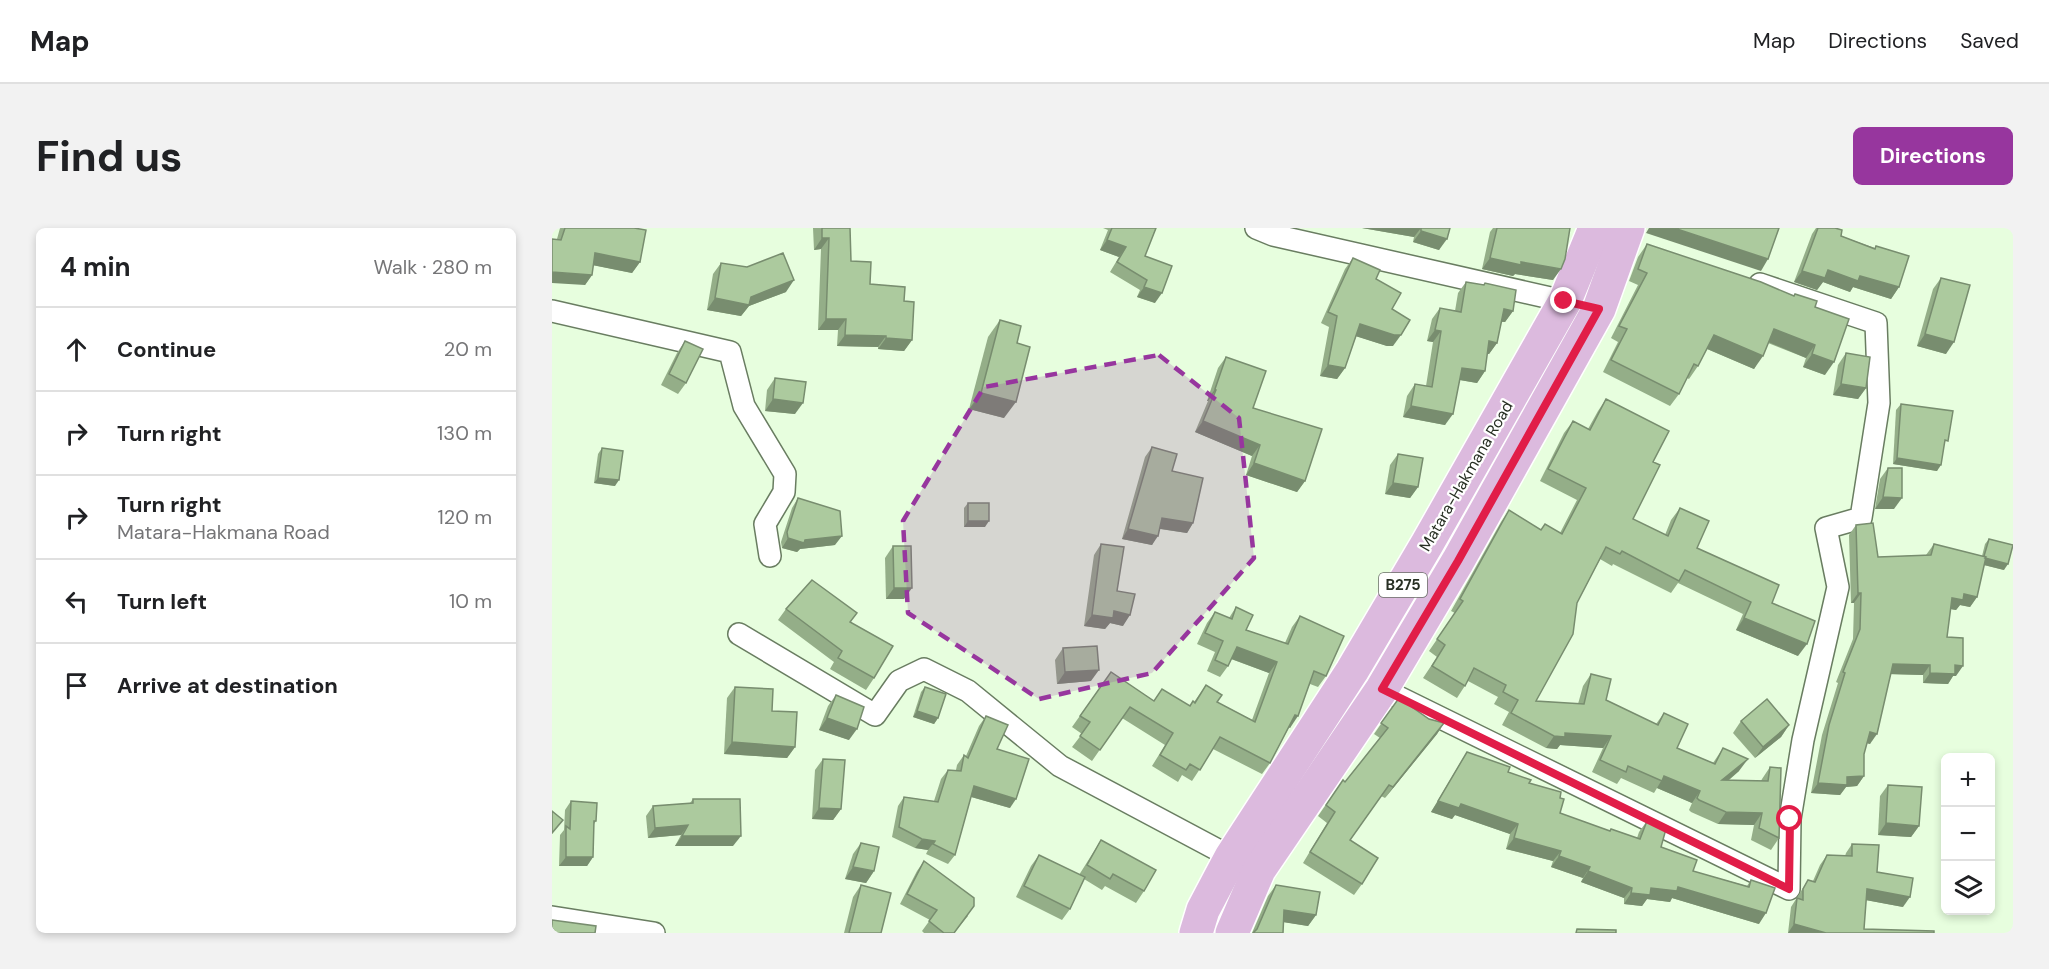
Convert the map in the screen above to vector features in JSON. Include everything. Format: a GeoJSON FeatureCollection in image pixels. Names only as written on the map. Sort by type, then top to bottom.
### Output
{"type":"FeatureCollection","features":[{"type":"Feature","properties":{"kind":"main road","name":"Matara-Hakmana Road"},"geometry":{"type":"LineString","coordinates":[[1196,933],[1203,910],[1231,857],[1352,671],[1427,544],[1564,301],[1624,236]]}},
{"type":"Feature","properties":{"kind":"main road","name":"Matara-Hakmana Road"},"geometry":{"type":"LineString","coordinates":[[1232,933],[1259,870],[1382,689],[1458,561],[1599,309],[1624,236]]}},
{"type":"Feature","properties":{"kind":"street"},"geometry":{"type":"LineString","coordinates":[[1256,228],[1273,235],[1599,309]]}},
{"type":"Feature","properties":{"kind":"street"},"geometry":{"type":"LineString","coordinates":[[1382,689],[1789,889],[1790,819],[1803,740],[1838,587],[1826,528],[1861,518],[1879,403],[1876,323],[1745,279]]}},
{"type":"Feature","properties":{"kind":"street"},"geometry":{"type":"LineString","coordinates":[[552,311],[730,352],[744,406],[785,474],[784,492],[765,524],[770,556]]}},
{"type":"Feature","properties":{"kind":"street"},"geometry":{"type":"LineString","coordinates":[[739,634],[875,715],[899,681],[924,669],[968,690],[1060,766],[1231,857]]}},
{"type":"Feature","properties":{"kind":"street"},"geometry":{"type":"LineString","coordinates":[[552,917],[654,933]]}},
{"type":"Feature","properties":{"kind":"highlighted area"},"geometry":{"type":"Polygon","coordinates":[[[1159,355],[1239,418],[1254,558],[1152,673],[1039,699],[908,613],[903,521],[984,387],[1159,355]]]}},
{"type":"Feature","properties":{"kind":"building"},"geometry":{"type":"Polygon","coordinates":[[[565,228],[646,230],[640,262],[595,253],[592,275],[552,272],[552,239],[561,240],[565,228]]]}},
{"type":"Feature","properties":{"kind":"building"},"geometry":{"type":"Polygon","coordinates":[[[822,228],[850,228],[851,261],[871,262],[870,284],[905,287],[904,301],[914,302],[912,340],[886,338],[886,336],[845,335],[846,319],[826,319],[829,238],[822,238],[822,228]]]}},
{"type":"Feature","properties":{"kind":"building"},"geometry":{"type":"Polygon","coordinates":[[[1112,228],[1156,228],[1145,256],[1172,266],[1162,293],[1144,287],[1147,280],[1117,262],[1126,247],[1107,240],[1112,228]]]}},
{"type":"Feature","properties":{"kind":"building"},"geometry":{"type":"Polygon","coordinates":[[[1421,228],[1450,228],[1447,239],[1421,231],[1421,228]]]}},
{"type":"Feature","properties":{"kind":"building"},"geometry":{"type":"Polygon","coordinates":[[[1497,228],[1570,228],[1561,269],[1521,262],[1521,265],[1490,258],[1497,228]]]}},
{"type":"Feature","properties":{"kind":"building"},"geometry":{"type":"Polygon","coordinates":[[[1674,228],[1779,228],[1768,259],[1674,228]]]}},
{"type":"Feature","properties":{"kind":"building"},"geometry":{"type":"Polygon","coordinates":[[[1818,228],[1842,230],[1841,236],[1875,249],[1876,246],[1909,256],[1899,287],[1860,276],[1858,281],[1828,270],[1825,278],[1802,271],[1818,228]]]}},
{"type":"Feature","properties":{"kind":"building"},"geometry":{"type":"Polygon","coordinates":[[[1647,244],[1761,282],[1794,296],[1795,294],[1817,301],[1815,307],[1849,319],[1834,362],[1812,354],[1815,345],[1774,329],[1763,356],[1714,335],[1698,366],[1694,364],[1679,394],[1611,360],[1627,329],[1619,326],[1647,273],[1638,269],[1647,244]]]}},
{"type":"Feature","properties":{"kind":"building"},"geometry":{"type":"Polygon","coordinates":[[[783,253],[794,280],[751,297],[749,305],[715,298],[721,263],[747,267],[783,253]]]}},
{"type":"Feature","properties":{"kind":"building"},"geometry":{"type":"Polygon","coordinates":[[[1353,258],[1380,270],[1376,279],[1401,293],[1392,309],[1410,320],[1401,335],[1394,335],[1360,324],[1345,368],[1328,365],[1337,316],[1328,312],[1353,258]]]}},
{"type":"Feature","properties":{"kind":"building"},"geometry":{"type":"Polygon","coordinates":[[[1941,278],[1970,285],[1954,342],[1925,334],[1941,278]]]}},
{"type":"Feature","properties":{"kind":"building"},"geometry":{"type":"Polygon","coordinates":[[[1466,282],[1484,285],[1485,283],[1516,290],[1513,311],[1504,309],[1497,343],[1489,341],[1485,371],[1462,368],[1453,414],[1411,406],[1415,384],[1432,387],[1441,331],[1435,330],[1440,308],[1461,312],[1466,282]]]}},
{"type":"Feature","properties":{"kind":"building"},"geometry":{"type":"Polygon","coordinates":[[[1000,320],[1021,326],[1017,343],[1030,347],[1016,402],[981,393],[1000,320]]]}},
{"type":"Feature","properties":{"kind":"building"},"geometry":{"type":"Polygon","coordinates":[[[685,341],[703,349],[686,383],[669,374],[685,341]]]}},
{"type":"Feature","properties":{"kind":"building"},"geometry":{"type":"Polygon","coordinates":[[[1846,353],[1870,357],[1866,388],[1841,384],[1846,353]]]}},
{"type":"Feature","properties":{"kind":"building"},"geometry":{"type":"Polygon","coordinates":[[[1226,357],[1266,371],[1253,408],[1322,429],[1305,481],[1254,463],[1260,445],[1203,421],[1226,357]]]}},
{"type":"Feature","properties":{"kind":"building"},"geometry":{"type":"Polygon","coordinates":[[[775,378],[806,382],[803,403],[773,399],[775,378]]]}},
{"type":"Feature","properties":{"kind":"building"},"geometry":{"type":"Polygon","coordinates":[[[1606,399],[1669,431],[1653,462],[1660,465],[1633,519],[1668,536],[1680,508],[1709,521],[1697,548],[1779,585],[1772,603],[1815,621],[1807,644],[1744,618],[1751,602],[1685,570],[1679,581],[1622,551],[1620,554],[1606,547],[1577,603],[1573,634],[1536,701],[1584,704],[1591,674],[1611,679],[1606,700],[1658,725],[1664,713],[1688,724],[1677,748],[1715,764],[1723,748],[1748,759],[1722,780],[1768,781],[1770,767],[1781,768],[1779,838],[1759,828],[1762,813],[1726,812],[1699,800],[1697,798],[1700,791],[1664,776],[1662,781],[1628,766],[1626,772],[1600,760],[1611,736],[1565,733],[1565,737],[1554,736],[1511,713],[1518,700],[1503,692],[1506,685],[1474,668],[1465,686],[1432,666],[1445,645],[1437,639],[1463,601],[1460,599],[1509,510],[1541,530],[1545,524],[1562,534],[1586,488],[1548,469],[1573,421],[1590,430],[1606,399]]]}},
{"type":"Feature","properties":{"kind":"building"},"geometry":{"type":"Polygon","coordinates":[[[1901,404],[1953,411],[1941,465],[1897,458],[1901,404]]]}},
{"type":"Feature","properties":{"kind":"building"},"geometry":{"type":"Polygon","coordinates":[[[1152,447],[1177,454],[1172,471],[1203,478],[1193,523],[1162,518],[1158,536],[1128,529],[1152,447]]]}},
{"type":"Feature","properties":{"kind":"building"},"geometry":{"type":"Polygon","coordinates":[[[602,448],[623,451],[619,480],[598,478],[602,448]]]}},
{"type":"Feature","properties":{"kind":"building"},"geometry":{"type":"Polygon","coordinates":[[[1398,454],[1423,458],[1418,487],[1393,483],[1398,454]]]}},
{"type":"Feature","properties":{"kind":"building"},"geometry":{"type":"Polygon","coordinates":[[[1888,468],[1902,468],[1902,498],[1883,497],[1888,468]]]}},
{"type":"Feature","properties":{"kind":"building"},"geometry":{"type":"Polygon","coordinates":[[[798,498],[840,511],[842,536],[805,540],[804,543],[788,538],[787,532],[798,498]]]}},
{"type":"Feature","properties":{"kind":"building"},"geometry":{"type":"Polygon","coordinates":[[[968,503],[989,503],[989,521],[968,521],[968,503]]]}},
{"type":"Feature","properties":{"kind":"building"},"geometry":{"type":"Polygon","coordinates":[[[1873,523],[1878,557],[1931,555],[1934,544],[1986,557],[1977,597],[1964,594],[1963,600],[1952,598],[1947,637],[1963,638],[1963,666],[1955,665],[1955,674],[1930,673],[1930,665],[1893,664],[1877,734],[1870,732],[1864,754],[1864,776],[1847,777],[1847,785],[1818,783],[1829,725],[1845,673],[1843,672],[1860,629],[1861,593],[1858,593],[1856,525],[1873,523]]]}},
{"type":"Feature","properties":{"kind":"building"},"geometry":{"type":"Polygon","coordinates":[[[1989,539],[2013,545],[2008,564],[1985,558],[1989,539]]]}},
{"type":"Feature","properties":{"kind":"building"},"geometry":{"type":"Polygon","coordinates":[[[1101,544],[1124,547],[1117,591],[1135,594],[1130,615],[1114,611],[1113,618],[1092,615],[1101,544]]]}},
{"type":"Feature","properties":{"kind":"building"},"geometry":{"type":"Polygon","coordinates":[[[893,546],[911,546],[912,588],[894,588],[893,546]]]}},
{"type":"Feature","properties":{"kind":"building"},"geometry":{"type":"Polygon","coordinates":[[[812,580],[857,613],[850,622],[893,646],[874,678],[838,658],[842,651],[786,609],[812,580]]]}},
{"type":"Feature","properties":{"kind":"building"},"geometry":{"type":"Polygon","coordinates":[[[1236,607],[1253,615],[1246,630],[1288,644],[1300,616],[1344,636],[1326,676],[1314,671],[1298,716],[1295,715],[1270,763],[1220,737],[1200,770],[1190,764],[1186,770],[1160,755],[1173,733],[1130,707],[1100,750],[1080,736],[1090,722],[1080,716],[1111,672],[1154,701],[1162,689],[1190,706],[1193,701],[1195,703],[1206,685],[1222,695],[1217,702],[1255,722],[1277,662],[1237,647],[1228,666],[1215,660],[1223,641],[1205,633],[1215,612],[1232,619],[1236,607]]]}},
{"type":"Feature","properties":{"kind":"building"},"geometry":{"type":"Polygon","coordinates":[[[1097,646],[1099,670],[1065,672],[1063,648],[1097,646]]]}},
{"type":"Feature","properties":{"kind":"building"},"geometry":{"type":"Polygon","coordinates":[[[735,687],[773,689],[772,711],[797,712],[795,747],[732,742],[735,687]]]}},
{"type":"Feature","properties":{"kind":"building"},"geometry":{"type":"Polygon","coordinates":[[[925,687],[946,694],[938,718],[917,711],[925,687]]]}},
{"type":"Feature","properties":{"kind":"building"},"geometry":{"type":"Polygon","coordinates":[[[836,695],[864,707],[857,729],[827,718],[836,695]]]}},
{"type":"Feature","properties":{"kind":"building"},"geometry":{"type":"Polygon","coordinates":[[[1399,698],[1429,719],[1444,723],[1393,787],[1389,785],[1350,840],[1378,858],[1362,884],[1310,852],[1335,812],[1326,805],[1343,780],[1345,782],[1388,728],[1381,723],[1399,698]]]}},
{"type":"Feature","properties":{"kind":"building"},"geometry":{"type":"Polygon","coordinates":[[[1767,699],[1789,725],[1763,747],[1741,721],[1767,699]]]}},
{"type":"Feature","properties":{"kind":"building"},"geometry":{"type":"Polygon","coordinates":[[[986,716],[1008,725],[997,749],[1029,759],[1016,799],[974,786],[955,855],[933,844],[935,841],[922,839],[899,827],[904,797],[938,802],[948,770],[961,771],[964,755],[968,758],[986,716]]]}},
{"type":"Feature","properties":{"kind":"building"},"geometry":{"type":"Polygon","coordinates":[[[1467,752],[1510,767],[1508,772],[1531,780],[1529,783],[1561,792],[1560,798],[1564,799],[1560,813],[1640,839],[1647,821],[1666,829],[1661,847],[1697,860],[1693,871],[1749,887],[1751,880],[1775,888],[1766,913],[1678,887],[1677,891],[1651,888],[1650,895],[1631,893],[1632,888],[1588,871],[1590,867],[1559,856],[1561,851],[1514,838],[1518,824],[1461,804],[1459,808],[1438,801],[1467,752]]]}},
{"type":"Feature","properties":{"kind":"building"},"geometry":{"type":"Polygon","coordinates":[[[823,759],[845,760],[841,809],[819,808],[823,759]]]}},
{"type":"Feature","properties":{"kind":"building"},"geometry":{"type":"Polygon","coordinates":[[[1888,785],[1922,787],[1919,826],[1886,823],[1888,785]]]}},
{"type":"Feature","properties":{"kind":"building"},"geometry":{"type":"Polygon","coordinates":[[[693,799],[740,799],[741,836],[682,836],[688,825],[655,828],[653,806],[693,803],[693,799]]]}},
{"type":"Feature","properties":{"kind":"building"},"geometry":{"type":"Polygon","coordinates":[[[571,801],[597,803],[593,857],[566,857],[566,826],[570,829],[571,801]]]}},
{"type":"Feature","properties":{"kind":"building"},"geometry":{"type":"Polygon","coordinates":[[[552,811],[563,820],[552,833],[552,811]]]}},
{"type":"Feature","properties":{"kind":"building"},"geometry":{"type":"Polygon","coordinates":[[[1101,840],[1156,870],[1144,891],[1113,874],[1110,879],[1087,865],[1101,840]]]}},
{"type":"Feature","properties":{"kind":"building"},"geometry":{"type":"Polygon","coordinates":[[[861,843],[879,847],[874,871],[853,867],[861,843]]]}},
{"type":"Feature","properties":{"kind":"building"},"geometry":{"type":"Polygon","coordinates":[[[1852,844],[1879,845],[1877,872],[1913,878],[1910,897],[1867,889],[1864,929],[1934,931],[1934,933],[1826,933],[1794,924],[1797,898],[1803,900],[1803,889],[1808,880],[1815,882],[1827,855],[1852,856],[1852,844]]]}},
{"type":"Feature","properties":{"kind":"building"},"geometry":{"type":"Polygon","coordinates":[[[1039,855],[1085,877],[1070,909],[1024,886],[1039,855]]]}},
{"type":"Feature","properties":{"kind":"building"},"geometry":{"type":"Polygon","coordinates":[[[924,861],[974,898],[974,906],[954,933],[944,933],[929,921],[937,910],[907,894],[924,861]]]}},
{"type":"Feature","properties":{"kind":"building"},"geometry":{"type":"Polygon","coordinates":[[[861,885],[891,893],[881,933],[849,933],[861,885]]]}},
{"type":"Feature","properties":{"kind":"building"},"geometry":{"type":"Polygon","coordinates":[[[1276,885],[1320,892],[1316,915],[1284,910],[1283,933],[1253,933],[1257,929],[1276,885]]]}},
{"type":"Feature","properties":{"kind":"building"},"geometry":{"type":"Polygon","coordinates":[[[552,920],[596,926],[595,933],[552,933],[552,920]]]}},
{"type":"Feature","properties":{"kind":"building"},"geometry":{"type":"Polygon","coordinates":[[[1577,929],[1616,930],[1616,933],[1576,933],[1577,929]]]}},
{"type":"Feature","properties":{"kind":"route"},"geometry":{"type":"LineString","coordinates":[[1564,301],[1599,309],[1458,561],[1382,689],[1789,889],[1790,819]]}}]}
